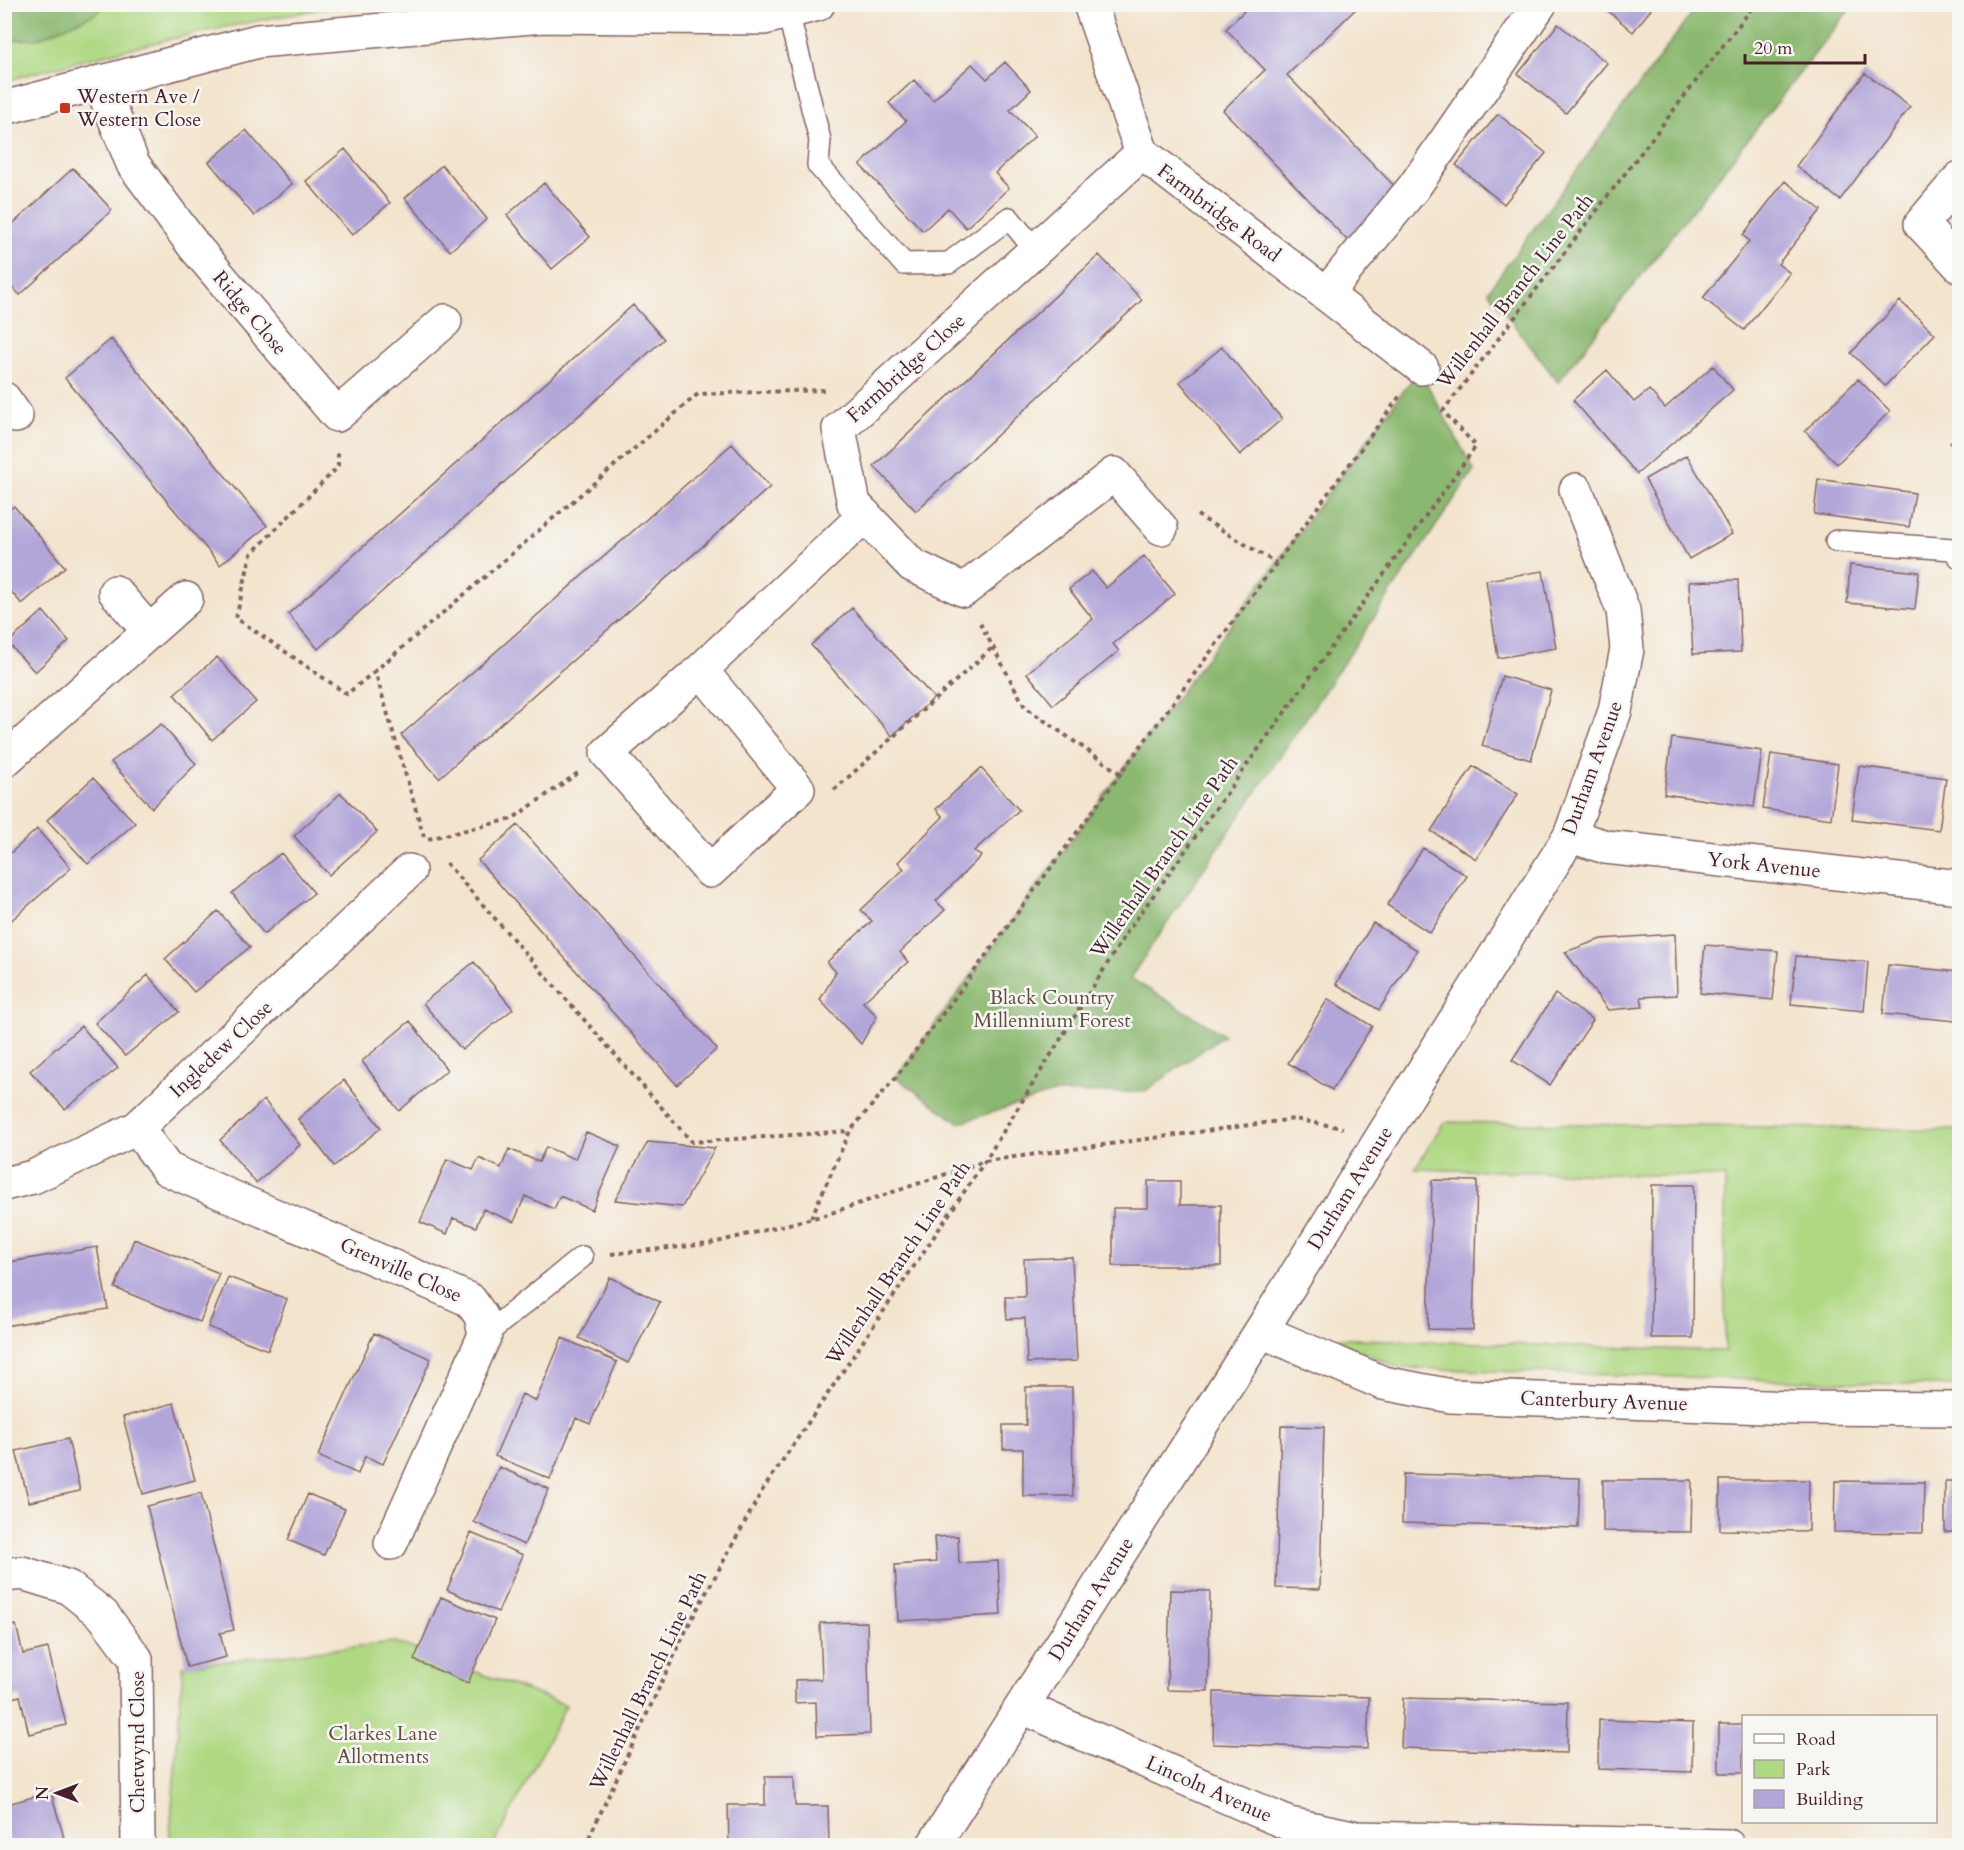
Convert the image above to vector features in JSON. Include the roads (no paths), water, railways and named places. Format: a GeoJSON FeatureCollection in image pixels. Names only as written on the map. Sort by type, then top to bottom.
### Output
{"type":"FeatureCollection","features":[{"type":"Feature","properties":{"kind":"street","name":"Farmbridge Road"},"geometry":{"type":"LineString","coordinates":[[1090,4],[1142,153],[1415,362]]}},
{"type":"Feature","properties":{"kind":"street"},"geometry":{"type":"LineString","coordinates":[[1326,294],[1414,187],[1540,4]]}},
{"type":"Feature","properties":{"kind":"street"},"geometry":{"type":"LineString","coordinates":[[4,108],[258,41],[543,16],[783,10]]}},
{"type":"Feature","properties":{"kind":"street","name":"Ridge Close"},"geometry":{"type":"LineString","coordinates":[[100,82],[133,164],[194,246],[337,415],[445,321]]}},
{"type":"Feature","properties":{"kind":"street","name":"Farmbridge Close"},"geometry":{"type":"LineString","coordinates":[[1142,153],[839,429],[854,504],[912,565],[964,590],[1114,474],[1161,528]]}},
{"type":"Feature","properties":{"kind":"street"},"geometry":{"type":"LineString","coordinates":[[1959,178],[1921,224],[1959,266]]}},
{"type":"Feature","properties":{"kind":"street","name":"Durham Avenue"},"geometry":{"type":"LineString","coordinates":[[933,1845],[1261,1331],[1570,836],[1615,711],[1627,649],[1623,610],[1576,490]]}},
{"type":"Feature","properties":{"kind":"street"},"geometry":{"type":"LineString","coordinates":[[701,670],[798,789],[710,871],[607,753],[701,670],[865,515]]}},
{"type":"Feature","properties":{"kind":"street"},"geometry":{"type":"LineString","coordinates":[[115,592],[149,631]]}},
{"type":"Feature","properties":{"kind":"street"},"geometry":{"type":"LineString","coordinates":[[4,761],[186,599]]}},
{"type":"Feature","properties":{"kind":"street","name":"York Avenue"},"geometry":{"type":"LineString","coordinates":[[1570,836],[1606,847],[1959,887]]}},
{"type":"Feature","properties":{"kind":"street","name":"Ingledew Close"},"geometry":{"type":"LineString","coordinates":[[4,1184],[33,1177],[137,1128],[409,871]]}},
{"type":"Feature","properties":{"kind":"street","name":"Grenville Close"},"geometry":{"type":"LineString","coordinates":[[137,1128],[167,1169],[470,1300],[482,1316],[485,1335]]}},
{"type":"Feature","properties":{"kind":"street","name":"Canterbury Avenue"},"geometry":{"type":"LineString","coordinates":[[1261,1331],[1383,1383],[1451,1396],[1792,1408],[1959,1409]]}},
{"type":"Feature","properties":{"kind":"street"},"geometry":{"type":"LineString","coordinates":[[391,1543],[485,1335]]}},
{"type":"Feature","properties":{"kind":"street","name":"Chetwynd Close"},"geometry":{"type":"LineString","coordinates":[[4,1575],[22,1573],[68,1587],[103,1615],[136,1659],[138,1845]]}},
{"type":"Feature","properties":{"kind":"street","name":"Lincoln Avenue"},"geometry":{"type":"LineString","coordinates":[[1022,1707],[1289,1824],[1357,1839],[1728,1845]]}},
{"type":"Feature","properties":{"kind":"lane"},"geometry":{"type":"LineString","coordinates":[[783,10],[820,140],[818,165],[904,264],[949,263],[1009,218],[1035,250]]}},
{"type":"Feature","properties":{"kind":"lane"},"geometry":{"type":"LineString","coordinates":[[1836,541],[1953,549],[1959,558]]}},
{"type":"Feature","properties":{"kind":"lane"},"geometry":{"type":"LineString","coordinates":[[485,1335],[582,1257]]}},
{"type":"Feature","properties":{"kind":"place","name":"Western Ave / Western Close"},"geometry":{"type":"Point","coordinates":[65,108]}},
{"type":"Feature","properties":{"kind":"park label","name":"Black Country Millennium Forest"},"geometry":{"type":"Point","coordinates":[1052,1008]}},
{"type":"Feature","properties":{"kind":"park label","name":"Clarkes Lane Allotments"},"geometry":{"type":"Point","coordinates":[383,1744]}}]}
